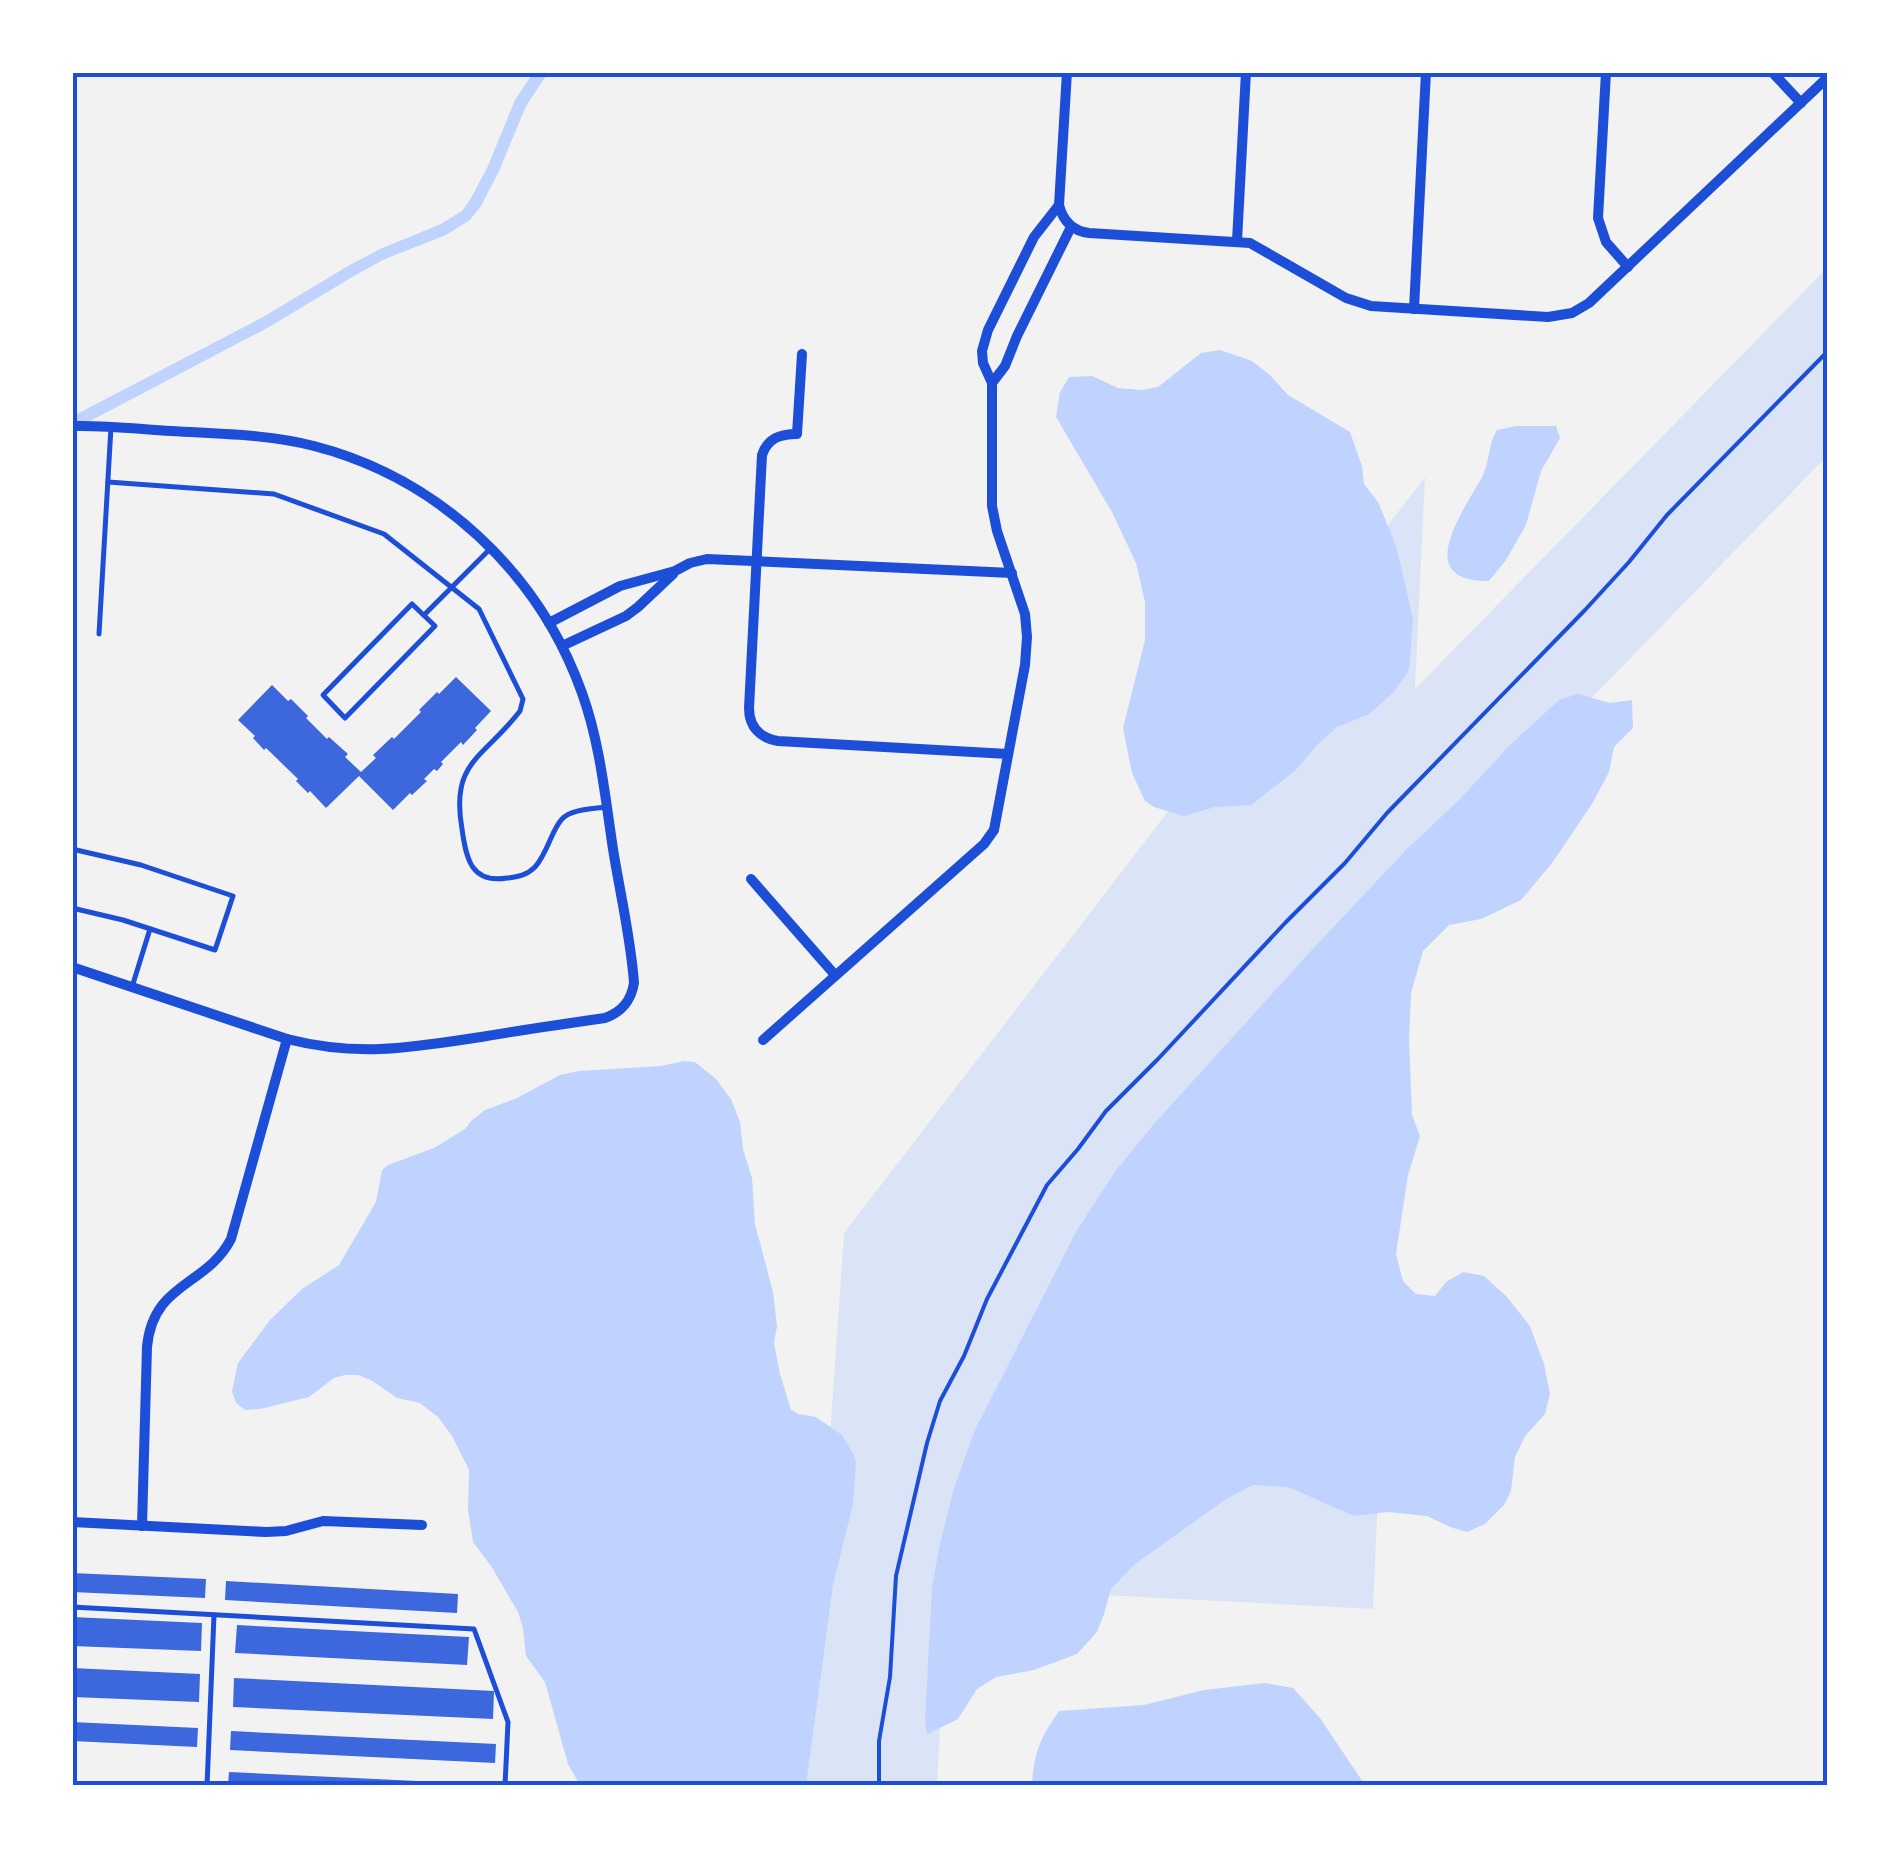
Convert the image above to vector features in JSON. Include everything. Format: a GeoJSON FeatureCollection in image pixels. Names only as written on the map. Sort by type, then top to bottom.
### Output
{"type":"FeatureCollection","features":[{"type":"Feature","properties":{"kind":"street"},"geometry":{"type":"LineString","coordinates":[[1067,72],[1059,205],[1071,227],[1090,233],[1237,241],[1262,248],[1354,302],[1380,308],[1560,316],[1589,303],[1828,77]]}},
{"type":"Feature","properties":{"kind":"street"},"geometry":{"type":"LineString","coordinates":[[1237,241],[1246,72]]}},
{"type":"Feature","properties":{"kind":"street"},"geometry":{"type":"LineString","coordinates":[[1414,310],[1426,72]]}},
{"type":"Feature","properties":{"kind":"street"},"geometry":{"type":"LineString","coordinates":[[1606,72],[1598,218],[1606,242],[1628,267]]}},
{"type":"Feature","properties":{"kind":"street"},"geometry":{"type":"LineString","coordinates":[[1772,72],[1800,103]]}},
{"type":"Feature","properties":{"kind":"street"},"geometry":{"type":"LineString","coordinates":[[764,1040],[988,840],[996,825],[1027,637],[1022,602],[992,506],[992,383],[983,363],[985,338],[1034,237],[1059,205]]}},
{"type":"Feature","properties":{"kind":"street"},"geometry":{"type":"LineString","coordinates":[[992,383],[1005,366],[1071,227]]}},
{"type":"Feature","properties":{"kind":"street"},"geometry":{"type":"LineString","coordinates":[[802,354],[797,434],[778,436],[762,454],[748,715],[753,727],[761,736],[778,741],[1008,754]]}},
{"type":"Feature","properties":{"kind":"street"},"geometry":{"type":"LineString","coordinates":[[72,426],[272,438],[331,451],[413,488],[492,547],[549,623],[587,710],[598,752],[634,979],[626,1005],[605,1018],[388,1050],[336,1049],[287,1038],[72,967]]}},
{"type":"Feature","properties":{"kind":"street"},"geometry":{"type":"LineString","coordinates":[[549,623],[620,586],[707,559],[1012,573]]}},
{"type":"Feature","properties":{"kind":"street"},"geometry":{"type":"LineString","coordinates":[[562,646],[626,616],[675,571]]}},
{"type":"Feature","properties":{"kind":"street"},"geometry":{"type":"LineString","coordinates":[[751,879],[835,975]]}},
{"type":"Feature","properties":{"kind":"street"},"geometry":{"type":"LineString","coordinates":[[142,1526],[151,1328],[168,1297],[208,1269],[231,1239],[287,1038]]}},
{"type":"Feature","properties":{"kind":"street"},"geometry":{"type":"LineString","coordinates":[[72,1522],[276,1532],[323,1521],[422,1525]]}},
{"type":"Feature","properties":{"kind":"lane"},"geometry":{"type":"LineString","coordinates":[[100,634],[111,427]]}},
{"type":"Feature","properties":{"kind":"lane"},"geometry":{"type":"LineString","coordinates":[[108,482],[274,494],[384,534],[479,610],[523,699],[520,711],[470,766],[460,787],[459,810],[466,854],[484,878],[525,874],[543,856],[566,816],[606,806]]}},
{"type":"Feature","properties":{"kind":"lane"},"geometry":{"type":"LineString","coordinates":[[424,616],[492,547]]}},
{"type":"Feature","properties":{"kind":"lane"},"geometry":{"type":"LineString","coordinates":[[412,604],[424,616],[435,626],[345,718],[323,695],[412,604]]}},
{"type":"Feature","properties":{"kind":"lane"},"geometry":{"type":"LineString","coordinates":[[72,849],[141,865],[233,896],[215,950],[72,908]]}},
{"type":"Feature","properties":{"kind":"lane"},"geometry":{"type":"LineString","coordinates":[[132,987],[150,929]]}},
{"type":"Feature","properties":{"kind":"lane"},"geometry":{"type":"LineString","coordinates":[[72,1607],[474,1630],[508,1722],[505,1786]]}},
{"type":"Feature","properties":{"kind":"lane"},"geometry":{"type":"LineString","coordinates":[[207,1786],[214,1615]]}},
{"type":"Feature","properties":{"kind":"path"},"geometry":{"type":"LineString","coordinates":[[879,1786],[879,1740],[890,1677],[896,1576],[927,1443],[940,1402],[987,1299],[1046,1185],[1106,1111],[1585,610],[1667,515],[1828,351]]}},
{"type":"Feature","properties":{"kind":"shaded area"},"geometry":{"type":"Polygon","coordinates":[[[1827,268],[1827,456],[1405,890],[1373,1609],[948,1587],[937,1785],[786,1786],[820,1580],[844,1233],[1425,477],[1415,689],[1827,268]]]}},
{"type":"Feature","properties":{"kind":"water"},"geometry":{"type":"Polygon","coordinates":[[[533,73],[548,73],[526,106],[499,171],[470,220],[446,235],[385,259],[269,327],[73,430],[73,416],[263,317],[380,249],[462,211],[488,166],[515,100],[533,73]]]}},
{"type":"Feature","properties":{"kind":"water"},"geometry":{"type":"Polygon","coordinates":[[[1220,350],[1252,361],[1288,395],[1350,432],[1364,484],[1378,502],[1395,543],[1413,620],[1409,670],[1393,693],[1369,714],[1337,727],[1296,770],[1251,805],[1215,807],[1184,816],[1145,801],[1132,773],[1123,728],[1145,640],[1145,602],[1136,563],[1112,512],[1056,417],[1060,392],[1069,377],[1092,376],[1118,388],[1142,390],[1158,387],[1201,353],[1220,350]]]}},
{"type":"Feature","properties":{"kind":"water"},"geometry":{"type":"Polygon","coordinates":[[[1556,426],[1560,438],[1541,471],[1526,525],[1506,560],[1489,581],[1465,578],[1452,570],[1447,557],[1456,523],[1483,475],[1497,430],[1556,426]]]}},
{"type":"Feature","properties":{"kind":"water"},"geometry":{"type":"Polygon","coordinates":[[[1578,694],[1610,703],[1632,700],[1633,728],[1614,747],[1609,772],[1592,804],[1521,900],[1481,919],[1449,925],[1423,951],[1411,993],[1412,1115],[1420,1136],[1408,1175],[1396,1254],[1403,1281],[1416,1294],[1435,1296],[1446,1282],[1463,1272],[1484,1276],[1530,1326],[1550,1394],[1545,1414],[1525,1436],[1515,1457],[1511,1491],[1504,1505],[1485,1524],[1467,1532],[1427,1516],[1388,1512],[1354,1516],[1288,1487],[1253,1485],[1226,1499],[1135,1564],[1111,1589],[1097,1632],[1077,1654],[1034,1670],[996,1677],[977,1689],[958,1719],[927,1734],[932,1587],[954,1488],[975,1430],[1077,1230],[1117,1169],[1154,1124],[1309,953],[1509,746],[1559,700],[1578,694]]]}},
{"type":"Feature","properties":{"kind":"water"},"geometry":{"type":"Polygon","coordinates":[[[695,1062],[716,1079],[731,1099],[740,1122],[752,1178],[755,1224],[773,1292],[777,1326],[774,1343],[791,1410],[816,1417],[842,1435],[856,1462],[853,1504],[833,1585],[806,1785],[580,1785],[568,1764],[545,1682],[526,1656],[518,1612],[473,1542],[468,1509],[469,1470],[438,1417],[420,1403],[397,1398],[358,1375],[334,1378],[309,1397],[260,1409],[245,1410],[236,1403],[232,1391],[238,1363],[270,1320],[302,1289],[339,1265],[376,1202],[382,1170],[388,1165],[434,1148],[465,1129],[485,1110],[560,1075],[695,1062]]]}},
{"type":"Feature","properties":{"kind":"water"},"geometry":{"type":"Polygon","coordinates":[[[1265,1683],[1293,1688],[1320,1718],[1365,1785],[1032,1785],[1039,1746],[1059,1711],[1144,1705],[1204,1690],[1265,1683]]]}},
{"type":"Feature","properties":{"kind":"building"},"geometry":{"type":"Polygon","coordinates":[[[456,677],[491,711],[463,745],[461,742],[437,771],[434,769],[424,779],[427,781],[393,810],[359,776],[326,808],[238,720],[272,685],[288,701],[291,699],[327,739],[348,754],[345,757],[361,772],[376,758],[373,755],[456,677]]]}},
{"type":"Feature","properties":{"kind":"building"},"geometry":{"type":"Polygon","coordinates":[[[72,1573],[206,1579],[205,1598],[72,1592],[72,1573]]]}},
{"type":"Feature","properties":{"kind":"building"},"geometry":{"type":"Polygon","coordinates":[[[226,1581],[458,1594],[457,1613],[225,1600],[226,1581]]]}},
{"type":"Feature","properties":{"kind":"building"},"geometry":{"type":"Polygon","coordinates":[[[72,1617],[202,1623],[201,1651],[72,1646],[72,1617]]]}},
{"type":"Feature","properties":{"kind":"building"},"geometry":{"type":"Polygon","coordinates":[[[237,1625],[469,1637],[467,1665],[235,1653],[237,1625]]]}},
{"type":"Feature","properties":{"kind":"building"},"geometry":{"type":"Polygon","coordinates":[[[72,1668],[200,1674],[199,1702],[72,1697],[72,1668]]]}},
{"type":"Feature","properties":{"kind":"building"},"geometry":{"type":"Polygon","coordinates":[[[234,1678],[494,1691],[493,1719],[233,1707],[234,1678]]]}},
{"type":"Feature","properties":{"kind":"building"},"geometry":{"type":"Polygon","coordinates":[[[72,1722],[198,1728],[197,1747],[72,1741],[72,1722]]]}},
{"type":"Feature","properties":{"kind":"building"},"geometry":{"type":"Polygon","coordinates":[[[231,1731],[496,1744],[495,1763],[230,1750],[231,1731]]]}},
{"type":"Feature","properties":{"kind":"building"},"geometry":{"type":"Polygon","coordinates":[[[229,1772],[438,1782],[438,1786],[228,1786],[229,1772]]]}}]}
